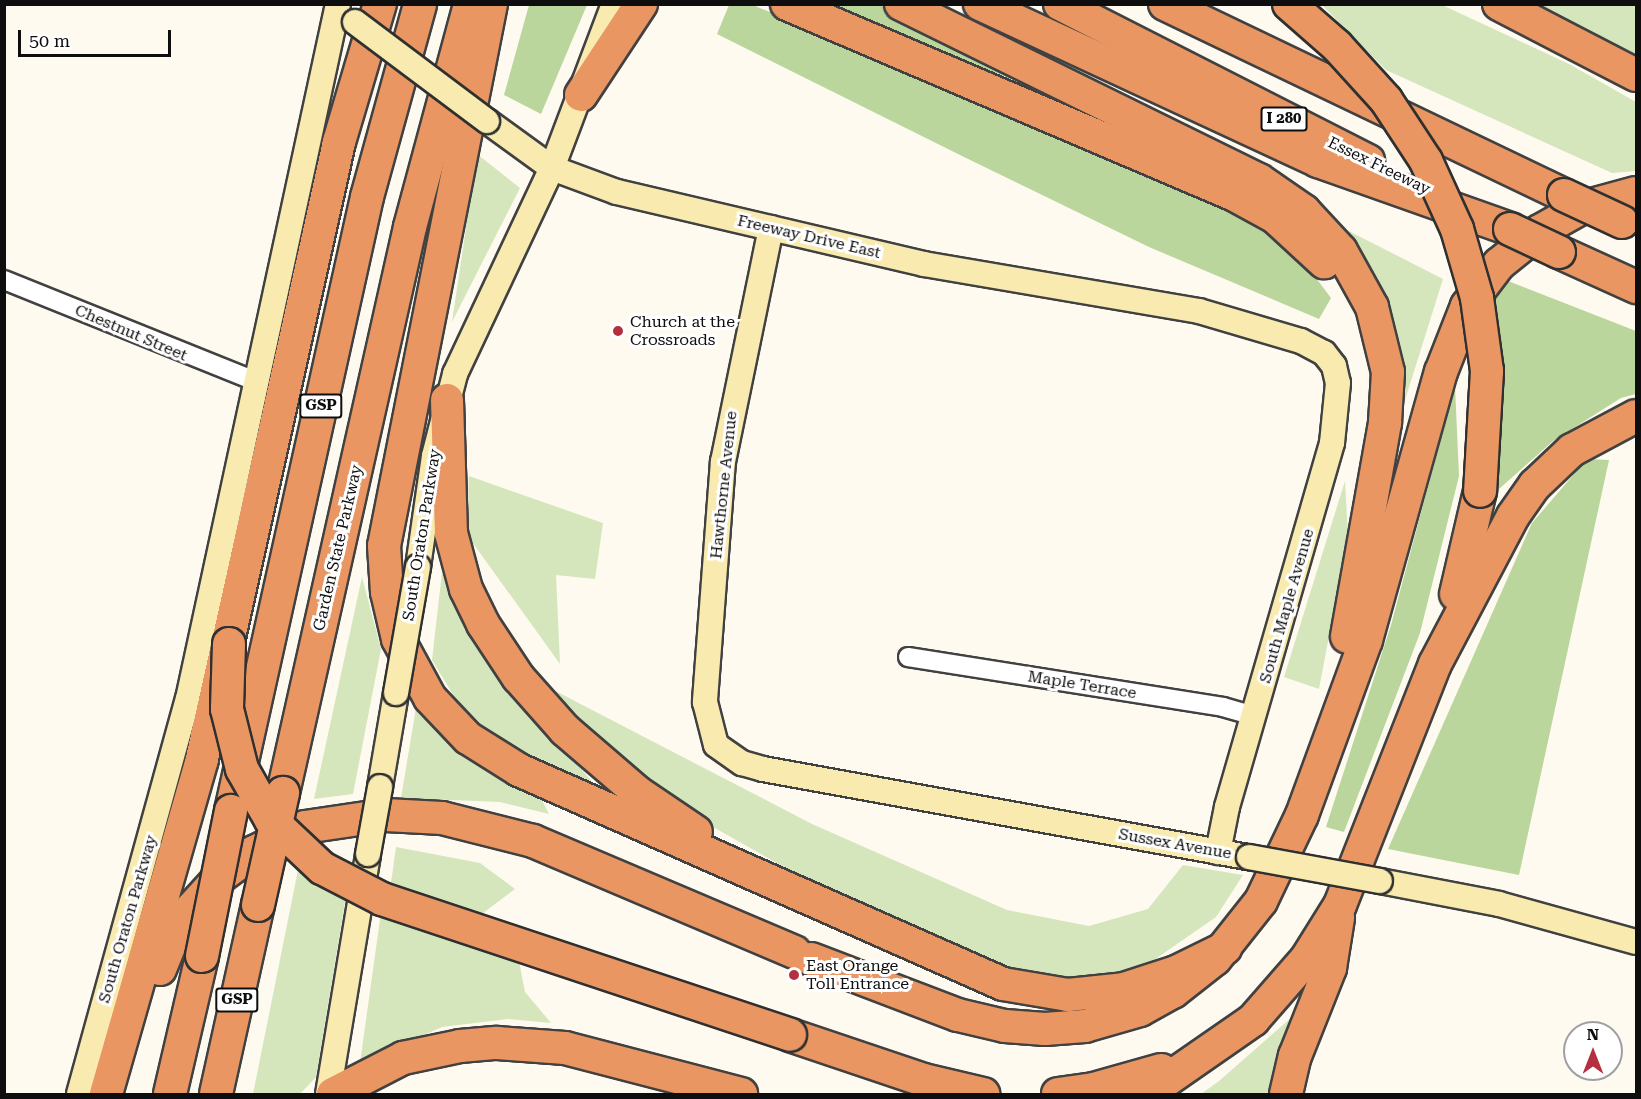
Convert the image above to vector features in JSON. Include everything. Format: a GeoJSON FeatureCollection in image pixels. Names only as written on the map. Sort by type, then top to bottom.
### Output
{"type":"FeatureCollection","features":[{"type":"Feature","properties":{"kind":"highway","name":"GSP"},"geometry":{"type":"LineString","coordinates":[[170,1095],[367,197],[420,4]]}},
{"type":"Feature","properties":{"kind":"highway","name":"Garden State Parkway"},"geometry":{"type":"LineString","coordinates":[[216,1095],[406,245],[470,4]]}},
{"type":"Feature","properties":{"kind":"highway"},"geometry":{"type":"LineString","coordinates":[[491,4],[388,516],[385,578],[398,639],[430,698],[458,729],[491,755],[987,978],[1044,993],[1086,994],[1142,984],[1225,948]]}},
{"type":"Feature","properties":{"kind":"highway"},"geometry":{"type":"LineString","coordinates":[[581,95],[641,4]]}},
{"type":"Feature","properties":{"kind":"highway"},"geometry":{"type":"LineString","coordinates":[[787,4],[1210,183],[1288,227],[1326,264],[1358,319],[1376,378],[1379,456]]}},
{"type":"Feature","properties":{"kind":"highway"},"geometry":{"type":"LineString","coordinates":[[901,4],[1259,180],[1304,211],[1350,265],[1378,322],[1388,388],[1353,609],[1319,767]]}},
{"type":"Feature","properties":{"kind":"highway"},"geometry":{"type":"LineString","coordinates":[[980,4],[1309,158],[1510,229]]}},
{"type":"Feature","properties":{"kind":"highway","name":"Essex Freeway"},"geometry":{"type":"LineString","coordinates":[[1060,4],[1510,229],[1636,287]]}},
{"type":"Feature","properties":{"kind":"highway"},"geometry":{"type":"LineString","coordinates":[[1165,4],[1629,226]]}},
{"type":"Feature","properties":{"kind":"highway"},"geometry":{"type":"LineString","coordinates":[[1138,1095],[1158,1086],[1224,1044],[1253,1020],[1306,958],[1340,905],[1435,664],[1466,558],[1480,491],[1487,371],[1477,298],[1457,229],[1426,161],[1386,100],[1337,46],[1289,4]]}},
{"type":"Feature","properties":{"kind":"highway"},"geometry":{"type":"LineString","coordinates":[[1499,4],[1636,75]]}},
{"type":"Feature","properties":{"kind":"highway"},"geometry":{"type":"LineString","coordinates":[[106,1095],[195,784],[229,644],[339,142],[349,8]]}},
{"type":"Feature","properties":{"kind":"highway"},"geometry":{"type":"LineString","coordinates":[[127,1095],[156,979],[182,920],[216,881],[254,852],[291,832],[336,820],[424,816],[498,830],[569,854],[802,955],[958,1015],[1005,1026],[1045,1029],[1085,1026],[1140,1010],[1189,981],[1225,948],[1271,883],[1319,767],[1363,648],[1441,372],[1467,306],[1499,264],[1540,231],[1581,208],[1636,193]]}},
{"type":"Feature","properties":{"kind":"highway"},"geometry":{"type":"LineString","coordinates":[[447,400],[454,552],[474,607],[518,677],[565,730],[664,811],[722,849],[844,914]]}},
{"type":"Feature","properties":{"kind":"highway"},"geometry":{"type":"LineString","coordinates":[[1435,664],[1486,564],[1535,485],[1578,445],[1636,416]]}},
{"type":"Feature","properties":{"kind":"highway"},"geometry":{"type":"LineString","coordinates":[[229,644],[227,709],[242,769],[271,820],[322,868],[382,899],[924,1080],[983,1095]]}},
{"type":"Feature","properties":{"kind":"highway"},"geometry":{"type":"LineString","coordinates":[[1286,1095],[1295,1056],[1330,968],[1340,905]]}},
{"type":"Feature","properties":{"kind":"highway"},"geometry":{"type":"LineString","coordinates":[[333,1095],[404,1058],[460,1046],[497,1043],[564,1048],[741,1095]]}},
{"type":"Feature","properties":{"kind":"highway"},"geometry":{"type":"LineString","coordinates":[[1058,1095],[1094,1089],[1155,1070],[1180,1070]]}},
{"type":"Feature","properties":{"kind":"street","name":"South Oraton Parkway"},"geometry":{"type":"LineString","coordinates":[[328,1095],[447,400],[473,330],[552,168],[614,4]]}},
{"type":"Feature","properties":{"kind":"street","name":"South Oraton Parkway"},"geometry":{"type":"LineString","coordinates":[[79,1095],[172,763],[258,382],[303,156],[349,8]]}},
{"type":"Feature","properties":{"kind":"street","name":"Freeway Drive East"},"geometry":{"type":"LineString","coordinates":[[349,8],[487,122],[552,168],[617,192],[924,264],[1214,314],[1311,345],[1330,360]]}},
{"type":"Feature","properties":{"kind":"street","name":"Hawthorne Avenue"},"geometry":{"type":"LineString","coordinates":[[716,745],[705,702],[723,461],[771,228]]}},
{"type":"Feature","properties":{"kind":"street","name":"Chestnut Street"},"geometry":{"type":"LineString","coordinates":[[4,280],[258,382]]}},
{"type":"Feature","properties":{"kind":"street","name":"South Maple Avenue"},"geometry":{"type":"LineString","coordinates":[[1218,852],[1227,807],[1332,443],[1339,397],[1337,373],[1330,360]]}},
{"type":"Feature","properties":{"kind":"street","name":"Maple Terrace"},"geometry":{"type":"LineString","coordinates":[[908,657],[1223,707],[1255,716]]}},
{"type":"Feature","properties":{"kind":"street","name":"Sussex Avenue"},"geometry":{"type":"LineString","coordinates":[[716,745],[741,763],[763,769],[1499,904],[1636,942]]}},
{"type":"Feature","properties":{"kind":"green space"},"geometry":{"type":"Polygon","coordinates":[[[529,5],[587,5],[541,114],[504,95],[529,5]]]}},
{"type":"Feature","properties":{"kind":"green space"},"geometry":{"type":"Polygon","coordinates":[[[729,5],[753,5],[1235,210],[1289,242],[1331,298],[1319,319],[1149,247],[962,156],[717,34],[729,5]]]}},
{"type":"Feature","properties":{"kind":"green space"},"geometry":{"type":"Polygon","coordinates":[[[820,5],[880,5],[1014,80],[855,18],[820,5]]]}},
{"type":"Feature","properties":{"kind":"green space"},"geometry":{"type":"Polygon","coordinates":[[[1322,5],[1442,5],[1569,64],[1636,102],[1636,171],[1612,173],[1386,70],[1322,5]]]}},
{"type":"Feature","properties":{"kind":"green space"},"geometry":{"type":"Polygon","coordinates":[[[1539,5],[1636,5],[1636,56],[1539,5]]]}},
{"type":"Feature","properties":{"kind":"green space"},"geometry":{"type":"Polygon","coordinates":[[[477,154],[520,188],[452,322],[477,154]]]}},
{"type":"Feature","properties":{"kind":"green space"},"geometry":{"type":"Polygon","coordinates":[[[1341,227],[1443,279],[1400,416],[1391,317],[1341,227]]]}},
{"type":"Feature","properties":{"kind":"green space"},"geometry":{"type":"Polygon","coordinates":[[[1503,279],[1636,331],[1636,394],[1621,398],[1553,441],[1499,489],[1496,339],[1491,297],[1503,279]]]}},
{"type":"Feature","properties":{"kind":"green space"},"geometry":{"type":"Polygon","coordinates":[[[1455,386],[1459,476],[1420,633],[1344,832],[1326,827],[1391,625],[1455,386]]]}},
{"type":"Feature","properties":{"kind":"green space"},"geometry":{"type":"Polygon","coordinates":[[[1587,459],[1609,460],[1519,875],[1388,849],[1532,523],[1587,459]]]}},
{"type":"Feature","properties":{"kind":"green space"},"geometry":{"type":"Polygon","coordinates":[[[469,476],[603,523],[595,579],[556,575],[560,664],[467,535],[469,476]]]}},
{"type":"Feature","properties":{"kind":"green space"},"geometry":{"type":"Polygon","coordinates":[[[1345,481],[1348,536],[1319,689],[1284,677],[1345,481]]]}},
{"type":"Feature","properties":{"kind":"green space"},"geometry":{"type":"Polygon","coordinates":[[[442,572],[473,640],[594,784],[520,755],[464,713],[432,660],[442,572]]]}},
{"type":"Feature","properties":{"kind":"green space"},"geometry":{"type":"Polygon","coordinates":[[[362,577],[381,649],[353,794],[314,799],[362,577]]]}},
{"type":"Feature","properties":{"kind":"green space"},"geometry":{"type":"Polygon","coordinates":[[[542,684],[812,824],[1007,910],[1089,926],[1148,909],[1183,865],[1243,875],[1216,917],[1144,967],[1071,981],[995,967],[812,883],[667,801],[542,684]]]}},
{"type":"Feature","properties":{"kind":"green space"},"geometry":{"type":"Polygon","coordinates":[[[418,696],[536,789],[549,814],[500,802],[401,798],[418,696]]]}},
{"type":"Feature","properties":{"kind":"green space"},"geometry":{"type":"Polygon","coordinates":[[[396,847],[480,863],[515,889],[479,916],[390,890],[396,847]]]}},
{"type":"Feature","properties":{"kind":"green space"},"geometry":{"type":"Polygon","coordinates":[[[299,865],[346,896],[316,1077],[300,1094],[253,1094],[299,865]]]}},
{"type":"Feature","properties":{"kind":"green space"},"geometry":{"type":"Polygon","coordinates":[[[381,912],[518,956],[525,992],[551,1023],[508,1019],[442,1027],[360,1063],[381,912]]]}},
{"type":"Feature","properties":{"kind":"green space"},"geometry":{"type":"Polygon","coordinates":[[[1292,1017],[1270,1094],[1201,1094],[1219,1081],[1292,1017]]]}},
{"type":"Feature","properties":{"kind":"place","name":"Church at the Crossroads"},"geometry":{"type":"Point","coordinates":[618,331]}},
{"type":"Feature","properties":{"kind":"place","name":"East Orange Toll Entrance"},"geometry":{"type":"Point","coordinates":[794,975]}}]}
